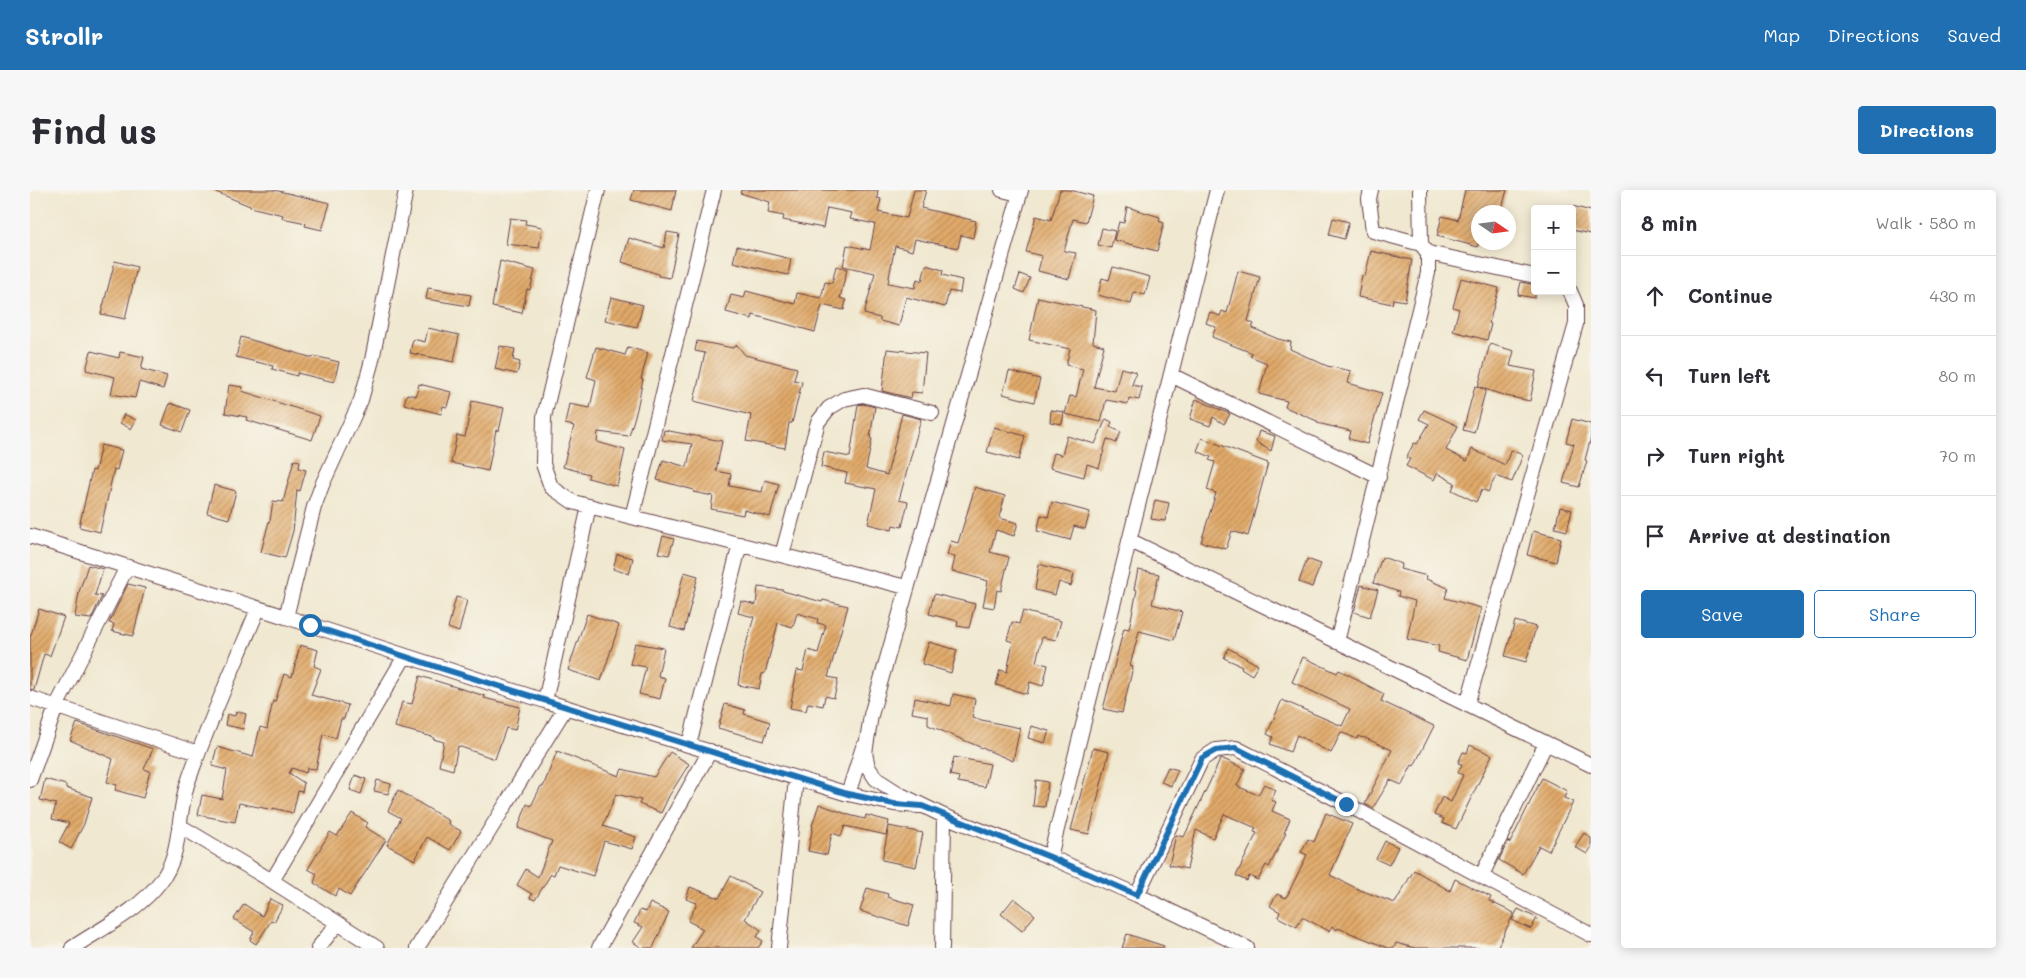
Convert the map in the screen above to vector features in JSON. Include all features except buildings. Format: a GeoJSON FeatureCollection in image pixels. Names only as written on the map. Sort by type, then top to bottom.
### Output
{"type":"FeatureCollection","features":[{"type":"Feature","properties":{"kind":"street"},"geometry":{"type":"LineString","coordinates":[[286,618],[319,492],[361,400],[372,360],[406,190]]}},
{"type":"Feature","properties":{"kind":"street"},"geometry":{"type":"LineString","coordinates":[[598,190],[544,417],[543,464],[550,487],[573,502],[906,586]]}},
{"type":"Feature","properties":{"kind":"street"},"geometry":{"type":"LineString","coordinates":[[632,517],[714,190]]}},
{"type":"Feature","properties":{"kind":"street"},"geometry":{"type":"LineString","coordinates":[[848,794],[867,734],[906,586],[1020,192],[1002,190]]}},
{"type":"Feature","properties":{"kind":"street"},"geometry":{"type":"LineString","coordinates":[[1050,857],[1217,190]]}},
{"type":"Feature","properties":{"kind":"street"},"geometry":{"type":"LineString","coordinates":[[1371,190],[1369,199],[1373,231],[1425,249],[1531,275]]}},
{"type":"Feature","properties":{"kind":"street"},"geometry":{"type":"LineString","coordinates":[[1337,642],[1428,274],[1420,190]]}},
{"type":"Feature","properties":{"kind":"street"},"geometry":{"type":"LineString","coordinates":[[1467,705],[1576,324],[1576,305],[1572,295]]}},
{"type":"Feature","properties":{"kind":"street"},"geometry":{"type":"LineString","coordinates":[[1171,375],[1379,476]]}},
{"type":"Feature","properties":{"kind":"street"},"geometry":{"type":"LineString","coordinates":[[782,555],[818,422],[829,408],[844,399],[863,395],[932,413]]}},
{"type":"Feature","properties":{"kind":"street"},"geometry":{"type":"LineString","coordinates":[[545,700],[589,506]]}},
{"type":"Feature","properties":{"kind":"street"},"geometry":{"type":"LineString","coordinates":[[30,536],[566,707],[848,794],[894,804],[922,806]]}},
{"type":"Feature","properties":{"kind":"street"},"geometry":{"type":"LineString","coordinates":[[1129,540],[1591,765]]}},
{"type":"Feature","properties":{"kind":"street"},"geometry":{"type":"LineString","coordinates":[[689,745],[740,544]]}},
{"type":"Feature","properties":{"kind":"street"},"geometry":{"type":"LineString","coordinates":[[30,780],[56,707],[127,567]]}},
{"type":"Feature","properties":{"kind":"street"},"geometry":{"type":"LineString","coordinates":[[72,948],[140,903],[160,882],[174,856],[186,787],[198,753],[258,609]]}},
{"type":"Feature","properties":{"kind":"street"},"geometry":{"type":"LineString","coordinates":[[272,881],[405,656]]}},
{"type":"Feature","properties":{"kind":"street"},"geometry":{"type":"LineString","coordinates":[[30,698],[198,753]]}},
{"type":"Feature","properties":{"kind":"street"},"geometry":{"type":"LineString","coordinates":[[417,948],[566,707]]}},
{"type":"Feature","properties":{"kind":"street"},"geometry":{"type":"LineString","coordinates":[[867,734],[864,753],[868,767],[876,779],[922,806],[1050,857],[1137,895],[1247,948]]}},
{"type":"Feature","properties":{"kind":"street"},"geometry":{"type":"LineString","coordinates":[[1482,875],[1546,743]]}},
{"type":"Feature","properties":{"kind":"street"},"geometry":{"type":"LineString","coordinates":[[1137,895],[1202,758],[1216,750],[1236,748],[1482,875],[1591,935]]}},
{"type":"Feature","properties":{"kind":"street"},"geometry":{"type":"LineString","coordinates":[[599,948],[710,751]]}},
{"type":"Feature","properties":{"kind":"street"},"geometry":{"type":"LineString","coordinates":[[779,948],[796,778]]}},
{"type":"Feature","properties":{"kind":"street"},"geometry":{"type":"LineString","coordinates":[[942,948],[944,816]]}},
{"type":"Feature","properties":{"kind":"street"},"geometry":{"type":"LineString","coordinates":[[180,826],[272,881],[377,948]]}},
{"type":"Feature","properties":{"kind":"street"},"geometry":{"type":"LineString","coordinates":[[318,948],[338,923]]}},
{"type":"Feature","properties":{"kind":"route"},"geometry":{"type":"LineString","coordinates":[[310,625],[440,668],[848,794],[894,804],[922,806],[1050,857],[1137,895],[1202,758],[1216,750],[1236,748],[1346,804]]}}]}
